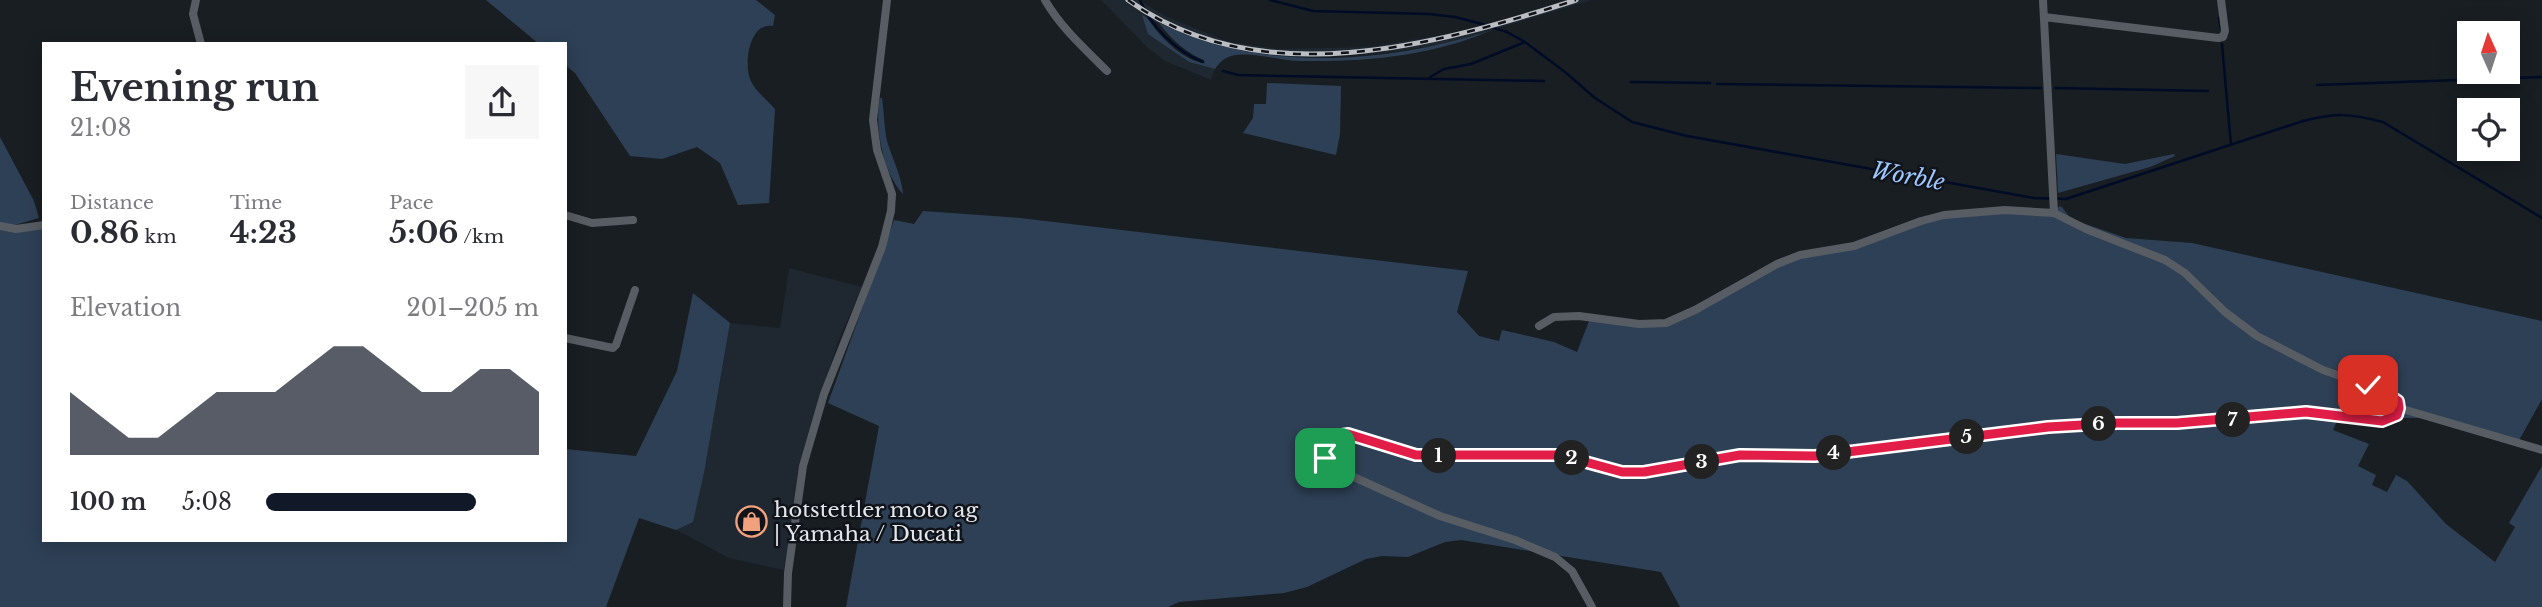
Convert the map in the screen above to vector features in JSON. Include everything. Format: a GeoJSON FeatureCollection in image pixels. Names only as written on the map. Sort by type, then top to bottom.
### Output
{"type":"FeatureCollection","features":[{"type":"Feature","properties":{"kind":"street"},"geometry":{"type":"LineString","coordinates":[[196,0],[193,14],[200,42]]}},
{"type":"Feature","properties":{"kind":"street"},"geometry":{"type":"LineString","coordinates":[[787,607],[788,573],[803,466],[824,394],[882,247],[891,211],[892,194],[877,150],[873,120],[887,0]]}},
{"type":"Feature","properties":{"kind":"street"},"geometry":{"type":"LineString","coordinates":[[1045,0],[1070,34],[1107,71]]}},
{"type":"Feature","properties":{"kind":"street"},"geometry":{"type":"LineString","coordinates":[[2043,0],[2054,210]]}},
{"type":"Feature","properties":{"kind":"street"},"geometry":{"type":"LineString","coordinates":[[2044,17],[2218,38],[2223,37],[2225,31],[2221,0]]}},
{"type":"Feature","properties":{"kind":"street"},"geometry":{"type":"LineString","coordinates":[[1539,326],[1554,317],[1579,316],[1639,324],[1666,323],[1695,310],[1777,264],[1800,255],[1854,246],[1944,215],[2005,210],[2054,210],[2086,229],[2165,260],[2185,273],[2225,312],[2258,336],[2323,370],[2383,391],[2398,401],[2397,415],[2382,421],[2306,412],[2177,423],[2048,427],[1815,456],[1740,455],[1644,472],[1605,469],[1560,455],[1416,455],[1348,434],[1337,436],[1328,442],[1325,458],[1347,474],[1440,516],[1516,540],[1561,561],[1576,577],[1592,607]]}},
{"type":"Feature","properties":{"kind":"street"},"geometry":{"type":"LineString","coordinates":[[567,216],[593,223],[633,220]]}},
{"type":"Feature","properties":{"kind":"street"},"geometry":{"type":"LineString","coordinates":[[0,226],[16,229],[42,225]]}},
{"type":"Feature","properties":{"kind":"street"},"geometry":{"type":"LineString","coordinates":[[567,338],[613,348],[635,290]]}},
{"type":"Feature","properties":{"kind":"street"},"geometry":{"type":"LineString","coordinates":[[2399,408],[2542,450]]}},
{"type":"Feature","properties":{"kind":"shaded area"},"geometry":{"type":"Polygon","coordinates":[[[486,0],[756,0],[775,15],[773,26],[758,30],[748,54],[750,79],[775,109],[769,203],[738,205],[720,163],[697,147],[662,159],[630,156],[575,73],[567,67],[567,42],[537,42],[486,0]]]}},
{"type":"Feature","properties":{"kind":"shaded area"},"geometry":{"type":"Polygon","coordinates":[[[1101,0],[1139,0],[1165,16],[1228,42],[1279,49],[1369,47],[1491,24],[1566,0],[1592,0],[1451,42],[1399,51],[1302,58],[1240,52],[1186,36],[1142,16],[1165,45],[1176,53],[1189,62],[1215,69],[1211,80],[1165,61],[1148,48],[1101,0]]]}},
{"type":"Feature","properties":{"kind":"shaded area"},"geometry":{"type":"Polygon","coordinates":[[[1142,15],[1177,51],[1203,63],[1204,60],[1179,45],[1159,23],[1198,39],[1239,50],[1324,58],[1409,50],[1492,30],[1446,46],[1398,56],[1301,61],[1239,55],[1226,58],[1215,69],[1189,62],[1148,34],[1142,15]]]}},
{"type":"Feature","properties":{"kind":"shaded area"},"geometry":{"type":"Polygon","coordinates":[[[1267,83],[1341,86],[1340,134],[1336,155],[1243,133],[1253,118],[1254,104],[1266,104],[1267,83]]]}},
{"type":"Feature","properties":{"kind":"shaded area"},"geometry":{"type":"Polygon","coordinates":[[[880,98],[887,141],[903,194],[885,162],[879,135],[880,98]]]}},
{"type":"Feature","properties":{"kind":"shaded area"},"geometry":{"type":"Polygon","coordinates":[[[0,137],[34,201],[39,218],[8,227],[42,225],[42,542],[567,542],[567,449],[636,456],[677,371],[693,293],[730,323],[693,522],[676,530],[639,518],[606,607],[0,607],[0,137]]]}},
{"type":"Feature","properties":{"kind":"shaded area"},"geometry":{"type":"Polygon","coordinates":[[[2056,154],[2125,164],[2174,154],[2175,156],[2150,167],[2058,193],[2056,154]]]}},
{"type":"Feature","properties":{"kind":"shaded area"},"geometry":{"type":"Polygon","coordinates":[[[2061,206],[2071,219],[2126,238],[2192,243],[2542,321],[2542,399],[2516,446],[2427,418],[2401,418],[2392,423],[2338,419],[2333,430],[2369,444],[2358,466],[2376,475],[2372,485],[2387,492],[2396,475],[2407,481],[2446,524],[2495,562],[2515,527],[2509,523],[2542,466],[2542,607],[1680,607],[1661,572],[1461,540],[1445,542],[1408,557],[1382,556],[1366,559],[1307,587],[1284,593],[1179,602],[1168,607],[846,607],[879,426],[828,403],[894,220],[914,224],[923,211],[1020,218],[1468,271],[1457,312],[1479,336],[1499,341],[1502,330],[1554,342],[1577,352],[1591,316],[1658,325],[1777,264],[1839,249],[1944,215],[2046,213],[2061,206]]]}},
{"type":"Feature","properties":{"kind":"shaded area"},"geometry":{"type":"Polygon","coordinates":[[[789,268],[862,287],[838,342],[799,465],[784,570],[729,558],[676,530],[693,521],[730,323],[780,328],[789,268]]]}},
{"type":"Feature","properties":{"kind":"waterway"},"geometry":{"type":"LineString","coordinates":[[1140,0],[1150,19],[1174,45],[1203,62]]}},
{"type":"Feature","properties":{"kind":"waterway","name":"Worble"},"geometry":{"type":"LineString","coordinates":[[1270,0],[1313,11],[1455,17],[1507,32],[1525,42],[1595,98],[1632,122],[1687,136],[2034,198],[2066,199],[2303,121],[2334,115],[2361,117],[2383,122],[2542,218]]}},
{"type":"Feature","properties":{"kind":"waterway"},"geometry":{"type":"LineString","coordinates":[[2219,18],[2221,29]]}},
{"type":"Feature","properties":{"kind":"waterway"},"geometry":{"type":"LineString","coordinates":[[1430,77],[1444,69],[1471,64],[1525,42]]}},
{"type":"Feature","properties":{"kind":"waterway"},"geometry":{"type":"LineString","coordinates":[[2222,44],[2231,145]]}},
{"type":"Feature","properties":{"kind":"waterway"},"geometry":{"type":"LineString","coordinates":[[1223,71],[1238,75],[1544,81]]}},
{"type":"Feature","properties":{"kind":"waterway"},"geometry":{"type":"LineString","coordinates":[[2317,85],[2542,77]]}},
{"type":"Feature","properties":{"kind":"waterway"},"geometry":{"type":"LineString","coordinates":[[1631,82],[1710,83]]}},
{"type":"Feature","properties":{"kind":"waterway"},"geometry":{"type":"LineString","coordinates":[[1717,84],[2041,88]]}},
{"type":"Feature","properties":{"kind":"waterway"},"geometry":{"type":"LineString","coordinates":[[2055,88],[2208,91]]}},
{"type":"Feature","properties":{"kind":"railway"},"geometry":{"type":"LineString","coordinates":[[1128,0],[1179,29],[1234,46],[1291,54],[1349,52],[1408,45],[1466,32],[1576,0]]}},
{"type":"Feature","properties":{"kind":"place","name":"hotstettler moto ag | Yamaha / Ducati"},"geometry":{"type":"Point","coordinates":[751,522]}},
{"type":"Feature","properties":{"kind":"route"},"geometry":{"type":"LineString","coordinates":[[1325,458],[1328,442],[1332,438],[1348,434],[1416,455],[1560,455],[1605,469],[1644,472],[1740,455],[1815,456],[2048,427],[2177,423],[2306,412],[2373,421],[2391,419],[2397,415],[2398,401],[2368,385]]}}]}
